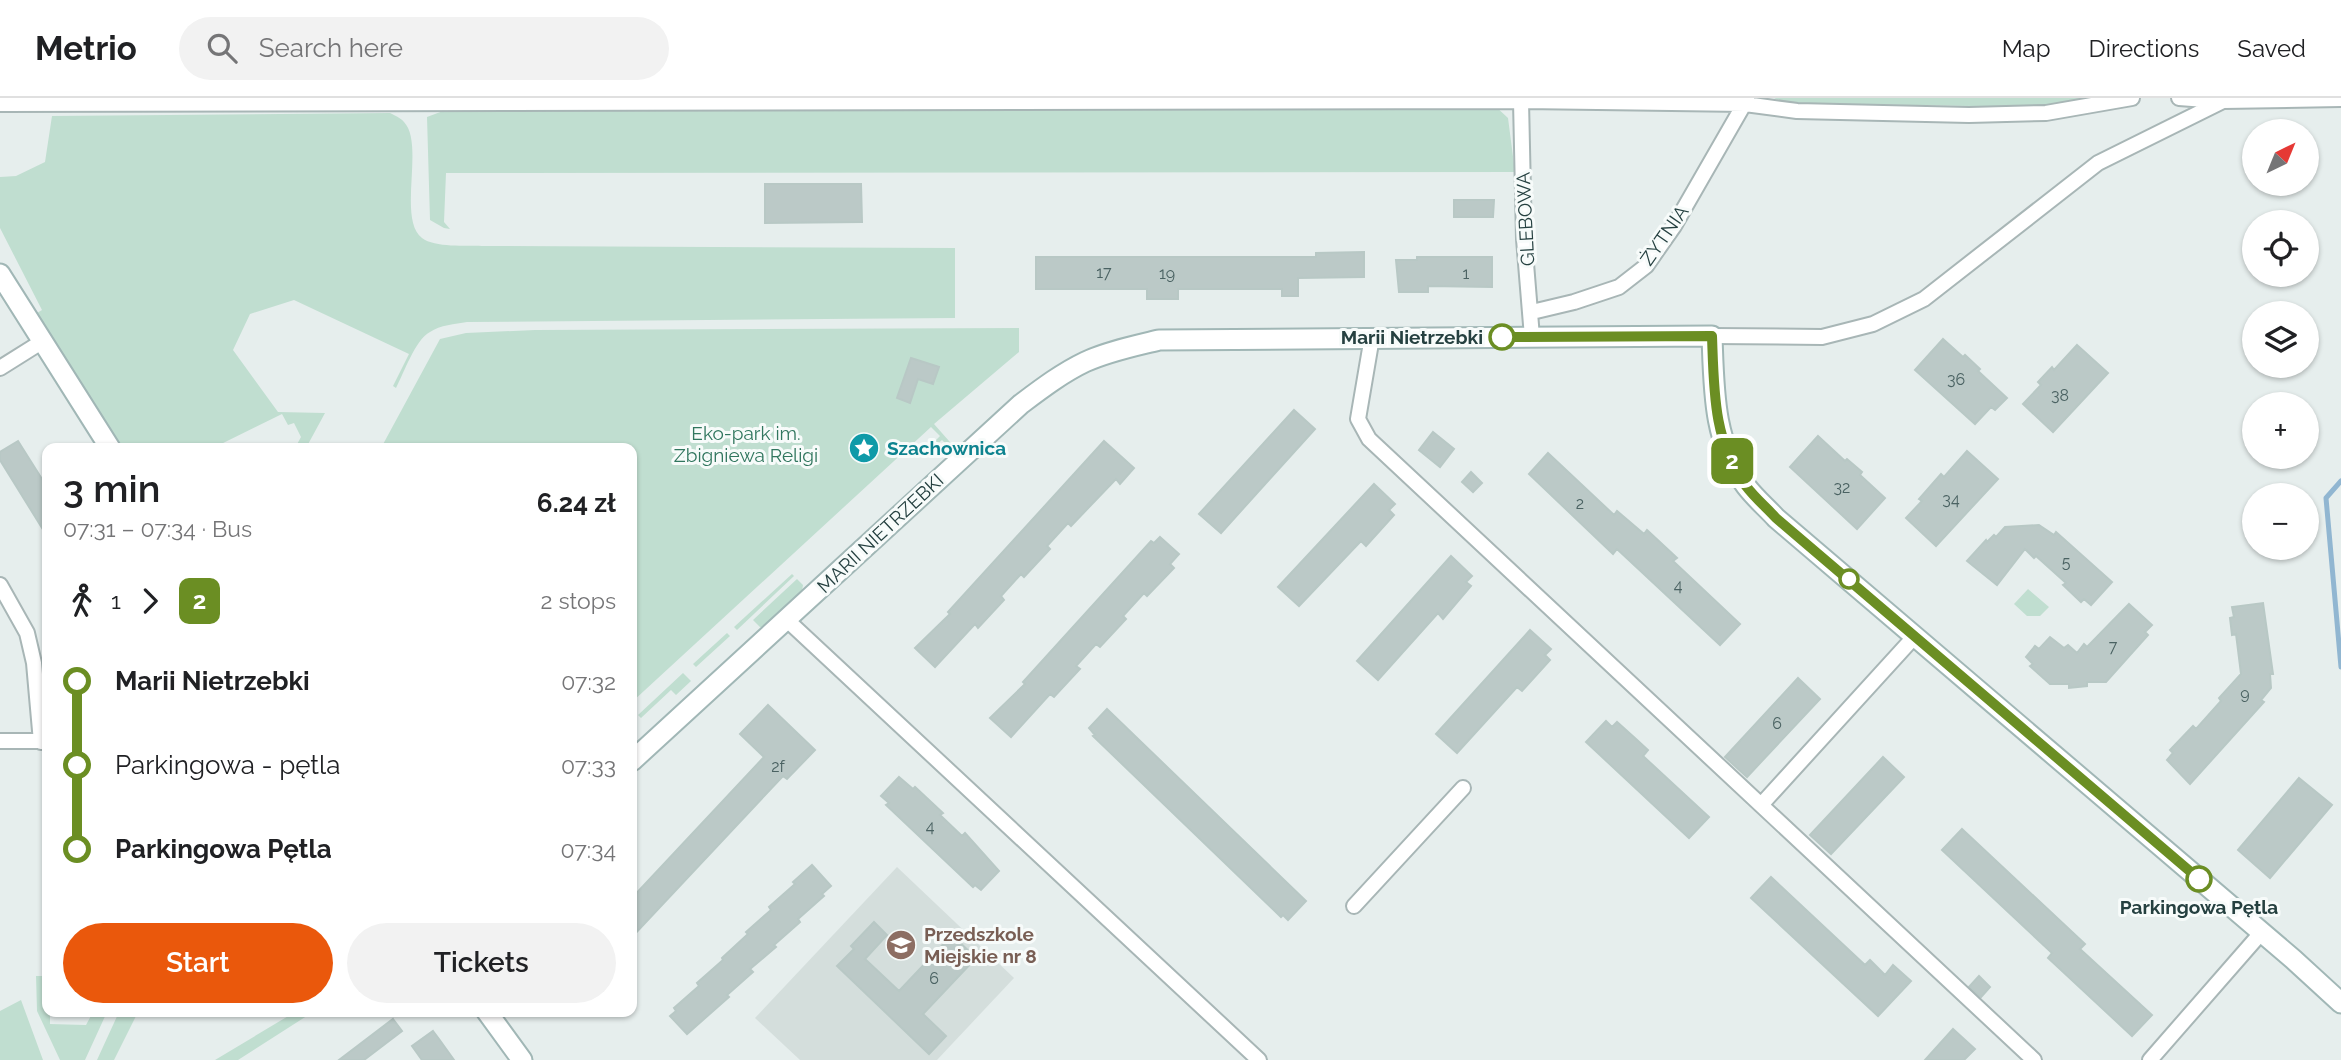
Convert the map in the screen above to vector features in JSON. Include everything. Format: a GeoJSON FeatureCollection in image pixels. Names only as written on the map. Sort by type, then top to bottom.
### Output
{"type":"FeatureCollection","features":[{"type":"Feature","properties":{"kind":"street"},"geometry":{"type":"LineString","coordinates":[[0,104],[1746,101],[1797,111],[1969,115],[2046,113],[2132,98]]}},
{"type":"Feature","properties":{"kind":"street"},"geometry":{"type":"LineString","coordinates":[[2179,98],[2223,101]]}},
{"type":"Feature","properties":{"kind":"street","name":"MARII NIETRZEBKI"},"geometry":{"type":"LineString","coordinates":[[637,756],[1021,404],[1052,380],[1086,361],[1159,340],[1822,337],[1873,324],[1924,299],[2098,163],[2223,101],[2341,99]]}},
{"type":"Feature","properties":{"kind":"street","name":"ŻYTNIA"},"geometry":{"type":"LineString","coordinates":[[1532,312],[1619,287],[1646,266],[1674,226],[1746,101]]}},
{"type":"Feature","properties":{"kind":"street","name":"GLEBOWA"},"geometry":{"type":"LineString","coordinates":[[1521,102],[1524,239],[1532,337]]}},
{"type":"Feature","properties":{"kind":"street"},"geometry":{"type":"LineString","coordinates":[[0,274],[107,443]]}},
{"type":"Feature","properties":{"kind":"street"},"geometry":{"type":"LineString","coordinates":[[1712,336],[1715,410],[1728,452],[1746,486],[1776,518],[2341,1003]]}},
{"type":"Feature","properties":{"kind":"street"},"geometry":{"type":"LineString","coordinates":[[1372,337],[1359,419],[1369,439],[2034,1060]]}},
{"type":"Feature","properties":{"kind":"street"},"geometry":{"type":"LineString","coordinates":[[0,368],[43,341]]}},
{"type":"Feature","properties":{"kind":"street"},"geometry":{"type":"LineString","coordinates":[[0,585],[27,633],[34,663],[42,725]]}},
{"type":"Feature","properties":{"kind":"street"},"geometry":{"type":"LineString","coordinates":[[787,620],[1259,1060]]}},
{"type":"Feature","properties":{"kind":"street"},"geometry":{"type":"LineString","coordinates":[[1761,805],[1915,636]]}},
{"type":"Feature","properties":{"kind":"street"},"geometry":{"type":"LineString","coordinates":[[0,741],[42,741]]}},
{"type":"Feature","properties":{"kind":"street"},"geometry":{"type":"LineString","coordinates":[[1354,906],[1463,788]]}},
{"type":"Feature","properties":{"kind":"street"},"geometry":{"type":"LineString","coordinates":[[2150,1060],[2262,933]]}},
{"type":"Feature","properties":{"kind":"street"},"geometry":{"type":"LineString","coordinates":[[491,1017],[522,1060]]}},
{"type":"Feature","properties":{"kind":"shaded area","name":"Przedszkole Miejskie nr 8"},"geometry":{"type":"Polygon","coordinates":[[[897,867],[1014,978],[937,1060],[800,1060],[755,1018],[897,867]]]}},
{"type":"Feature","properties":{"kind":"green space"},"geometry":{"type":"Polygon","coordinates":[[[1774,98],[2093,98],[2040,107],[1783,103],[1774,98]]]}},
{"type":"Feature","properties":{"kind":"green space"},"geometry":{"type":"Polygon","coordinates":[[[1494,105],[1508,118],[1515,172],[446,173],[444,222],[450,229],[430,220],[427,117],[443,111],[1494,105]]]}},
{"type":"Feature","properties":{"kind":"green space"},"geometry":{"type":"Polygon","coordinates":[[[390,113],[403,121],[410,133],[412,215],[415,228],[422,238],[428,241],[442,245],[482,246],[955,248],[955,318],[467,322],[438,328],[425,336],[415,349],[396,388],[393,386],[409,354],[294,300],[250,314],[233,350],[278,412],[325,413],[309,443],[298,443],[301,437],[294,423],[288,425],[282,414],[223,443],[118,443],[37,313],[42,310],[0,228],[0,177],[16,176],[45,162],[52,116],[390,113]]]}},
{"type":"Feature","properties":{"kind":"green space","name":"Eko-park im. Zbigniewa Religi"},"geometry":{"type":"Polygon","coordinates":[[[1019,328],[1019,352],[934,424],[957,450],[953,451],[942,440],[931,450],[929,447],[940,436],[931,427],[637,697],[637,443],[384,443],[440,339],[466,333],[535,330],[1019,328]]]}},
{"type":"Feature","properties":{"kind":"green space"},"geometry":{"type":"Polygon","coordinates":[[[792,574],[794,576],[737,630],[734,627],[792,574]]]}},
{"type":"Feature","properties":{"kind":"green space"},"geometry":{"type":"Polygon","coordinates":[[[797,579],[803,585],[802,591],[764,627],[760,627],[753,620],[797,579]]]}},
{"type":"Feature","properties":{"kind":"green space"},"geometry":{"type":"Polygon","coordinates":[[[2028,589],[2049,607],[2040,616],[2027,616],[2014,604],[2028,589]]]}},
{"type":"Feature","properties":{"kind":"green space"},"geometry":{"type":"Polygon","coordinates":[[[727,633],[730,636],[696,667],[693,664],[727,633]]]}},
{"type":"Feature","properties":{"kind":"green space"},"geometry":{"type":"Polygon","coordinates":[[[683,673],[691,681],[676,695],[671,690],[641,718],[638,715],[683,673]]]}},
{"type":"Feature","properties":{"kind":"green space"},"geometry":{"type":"Polygon","coordinates":[[[36,976],[42,976],[42,1017],[50,1017],[50,1024],[86,1025],[90,1017],[105,1017],[85,1060],[60,1060],[37,1011],[36,976]]]}},
{"type":"Feature","properties":{"kind":"green space"},"geometry":{"type":"Polygon","coordinates":[[[21,1000],[43,1060],[0,1060],[0,1011],[21,1000]]]}},
{"type":"Feature","properties":{"kind":"green space"},"geometry":{"type":"Polygon","coordinates":[[[117,1017],[136,1017],[114,1060],[97,1060],[117,1017]]]}},
{"type":"Feature","properties":{"kind":"green space"},"geometry":{"type":"Polygon","coordinates":[[[287,1017],[305,1017],[238,1060],[215,1060],[287,1017]]]}},
{"type":"Feature","properties":{"kind":"building"},"geometry":{"type":"Polygon","coordinates":[[[765,184],[861,184],[862,222],[765,223],[765,184]]]}},
{"type":"Feature","properties":{"kind":"building"},"geometry":{"type":"Polygon","coordinates":[[[1454,200],[1494,200],[1493,217],[1454,217],[1454,200]]]}},
{"type":"Feature","properties":{"kind":"building"},"geometry":{"type":"Polygon","coordinates":[[[1364,252],[1364,277],[1298,278],[1298,296],[1282,296],[1282,289],[1178,289],[1178,299],[1147,299],[1147,289],[1036,289],[1036,257],[1316,257],[1316,253],[1364,252]]]}},
{"type":"Feature","properties":{"kind":"building"},"geometry":{"type":"Polygon","coordinates":[[[1417,257],[1492,257],[1492,287],[1428,286],[1428,292],[1399,292],[1396,260],[1417,260],[1417,257]]]}},
{"type":"Feature","properties":{"kind":"building"},"geometry":{"type":"Polygon","coordinates":[[[1943,339],[1963,357],[1965,355],[2007,398],[1995,410],[1991,407],[1975,424],[1915,370],[1943,339]]]}},
{"type":"Feature","properties":{"kind":"building"},"geometry":{"type":"Polygon","coordinates":[[[2077,345],[2108,373],[2053,432],[2023,404],[2041,385],[2038,382],[2052,367],[2054,370],[2077,345]]]}},
{"type":"Feature","properties":{"kind":"building"},"geometry":{"type":"Polygon","coordinates":[[[911,358],[939,367],[933,384],[918,379],[910,403],[897,398],[911,358]]]}},
{"type":"Feature","properties":{"kind":"building"},"geometry":{"type":"Polygon","coordinates":[[[1294,410],[1315,429],[1221,533],[1199,514],[1294,410]]]}},
{"type":"Feature","properties":{"kind":"building"},"geometry":{"type":"Polygon","coordinates":[[[1433,432],[1454,449],[1440,467],[1419,450],[1433,432]]]}},
{"type":"Feature","properties":{"kind":"building"},"geometry":{"type":"Polygon","coordinates":[[[1818,436],[1845,461],[1847,459],[1862,472],[1860,475],[1885,498],[1857,529],[1790,467],[1818,436]]]}},
{"type":"Feature","properties":{"kind":"building"},"geometry":{"type":"Polygon","coordinates":[[[18,441],[42,479],[42,528],[0,460],[0,452],[18,441]]]}},
{"type":"Feature","properties":{"kind":"building"},"geometry":{"type":"Polygon","coordinates":[[[1104,441],[1134,468],[1120,484],[1116,479],[1071,526],[1068,523],[1047,546],[1050,549],[1024,577],[1021,574],[1001,596],[1004,600],[978,628],[975,624],[935,667],[915,648],[950,614],[948,612],[1104,441]]]}},
{"type":"Feature","properties":{"kind":"building"},"geometry":{"type":"Polygon","coordinates":[[[1967,451],[1998,479],[1936,546],[1906,518],[1941,474],[1944,477],[1967,451]]]}},
{"type":"Feature","properties":{"kind":"building"},"geometry":{"type":"Polygon","coordinates":[[[1548,453],[1614,515],[1617,511],[1644,534],[1647,530],[1677,558],[1673,561],[1740,624],[1720,645],[1617,549],[1613,554],[1529,474],[1548,453]]]}},
{"type":"Feature","properties":{"kind":"building"},"geometry":{"type":"Polygon","coordinates":[[[1471,472],[1482,483],[1473,492],[1462,482],[1471,472]]]}},
{"type":"Feature","properties":{"kind":"building"},"geometry":{"type":"Polygon","coordinates":[[[1374,484],[1395,504],[1389,510],[1394,515],[1366,546],[1361,541],[1299,606],[1278,587],[1374,484]]]}},
{"type":"Feature","properties":{"kind":"building"},"geometry":{"type":"Polygon","coordinates":[[[2039,525],[2054,535],[2056,532],[2112,582],[2091,605],[2084,599],[2081,602],[2063,585],[2066,583],[2025,549],[1997,585],[1967,561],[1986,540],[1987,542],[1994,535],[1996,537],[2005,527],[2039,525]]]}},
{"type":"Feature","properties":{"kind":"building"},"geometry":{"type":"Polygon","coordinates":[[[1160,537],[1179,554],[1170,564],[1174,568],[1147,596],[1144,593],[1123,616],[1126,619],[1100,647],[1096,644],[1076,666],[1080,669],[1054,697],[1050,694],[1011,737],[990,718],[1025,684],[1023,682],[1151,541],[1154,543],[1160,537]]]}},
{"type":"Feature","properties":{"kind":"building"},"geometry":{"type":"Polygon","coordinates":[[[1451,556],[1472,576],[1466,582],[1471,586],[1443,619],[1438,613],[1378,680],[1357,661],[1451,556]]]}},
{"type":"Feature","properties":{"kind":"building"},"geometry":{"type":"Polygon","coordinates":[[[2263,603],[2273,674],[2270,674],[2271,688],[2261,700],[2264,702],[2190,784],[2167,760],[2173,753],[2170,750],[2193,726],[2196,729],[2241,674],[2236,634],[2232,635],[2232,607],[2263,603]]]}},
{"type":"Feature","properties":{"kind":"building"},"geometry":{"type":"Polygon","coordinates":[[[2129,604],[2152,625],[2145,632],[2148,635],[2106,682],[2087,682],[2087,686],[2069,688],[2069,684],[2050,684],[2030,666],[2033,664],[2026,657],[2035,646],[2039,649],[2050,637],[2064,648],[2068,645],[2077,653],[2084,644],[2087,647],[2129,604]]]}},
{"type":"Feature","properties":{"kind":"building"},"geometry":{"type":"Polygon","coordinates":[[[1530,630],[1551,649],[1545,655],[1550,660],[1522,691],[1517,687],[1457,753],[1436,734],[1530,630]]]}},
{"type":"Feature","properties":{"kind":"building"},"geometry":{"type":"Polygon","coordinates":[[[1798,678],[1820,699],[1747,777],[1725,757],[1798,678]]]}},
{"type":"Feature","properties":{"kind":"building"},"geometry":{"type":"Polygon","coordinates":[[[768,705],[815,750],[787,779],[783,776],[637,932],[637,893],[764,757],[740,734],[768,705]]]}},
{"type":"Feature","properties":{"kind":"building"},"geometry":{"type":"Polygon","coordinates":[[[1107,709],[1306,901],[1288,920],[1283,915],[1281,917],[1093,736],[1095,735],[1089,728],[1107,709]]]}},
{"type":"Feature","properties":{"kind":"building"},"geometry":{"type":"Polygon","coordinates":[[[1606,721],[1612,727],[1617,722],[1648,750],[1643,756],[1709,817],[1689,838],[1586,742],[1606,721]]]}},
{"type":"Feature","properties":{"kind":"building"},"geometry":{"type":"Polygon","coordinates":[[[1883,757],[1904,777],[1831,854],[1810,835],[1883,757]]]}},
{"type":"Feature","properties":{"kind":"building"},"geometry":{"type":"Polygon","coordinates":[[[899,777],[913,789],[915,787],[943,813],[940,815],[962,836],[965,833],[999,871],[981,890],[975,885],[973,887],[886,805],[889,803],[881,796],[899,777]]]}},
{"type":"Feature","properties":{"kind":"building"},"geometry":{"type":"Polygon","coordinates":[[[2299,778],[2332,805],[2270,878],[2238,850],[2299,778]]]}},
{"type":"Feature","properties":{"kind":"building"},"geometry":{"type":"Polygon","coordinates":[[[1962,829],[2085,944],[2080,949],[2152,1015],[2132,1036],[2048,958],[2052,953],[1942,850],[1962,829]]]}},
{"type":"Feature","properties":{"kind":"building"},"geometry":{"type":"Polygon","coordinates":[[[812,865],[831,886],[822,894],[824,896],[798,919],[800,922],[774,945],[776,947],[750,969],[753,972],[727,995],[729,997],[687,1034],[670,1016],[676,1011],[674,1008],[699,986],[697,983],[723,960],[722,958],[748,934],[746,932],[771,910],[769,907],[812,865]]]}},
{"type":"Feature","properties":{"kind":"building"},"geometry":{"type":"Polygon","coordinates":[[[1771,877],[1865,965],[1870,960],[1885,975],[1893,965],[1911,981],[1878,1016],[1751,898],[1771,877]]]}},
{"type":"Feature","properties":{"kind":"building"},"geometry":{"type":"Polygon","coordinates":[[[874,922],[887,935],[865,959],[899,991],[952,935],[976,958],[923,1014],[946,1036],[929,1054],[837,966],[854,949],[851,946],[874,922]]]}},
{"type":"Feature","properties":{"kind":"building"},"geometry":{"type":"Polygon","coordinates":[[[1979,976],[1990,987],[1981,997],[1969,987],[1979,976]]]}},
{"type":"Feature","properties":{"kind":"building"},"geometry":{"type":"Polygon","coordinates":[[[393,1019],[402,1031],[364,1060],[339,1060],[393,1019]]]}},
{"type":"Feature","properties":{"kind":"building"},"geometry":{"type":"Polygon","coordinates":[[[1953,1029],[1975,1049],[1964,1060],[1925,1060],[1953,1029]]]}},
{"type":"Feature","properties":{"kind":"building"},"geometry":{"type":"Polygon","coordinates":[[[433,1031],[454,1060],[422,1060],[412,1046],[433,1031]]]}},
{"type":"Feature","properties":{"kind":"waterway"},"geometry":{"type":"LineString","coordinates":[[2341,481],[2326,498],[2341,667]]}},
{"type":"Feature","properties":{"kind":"bus line","name":"2"},"geometry":{"type":"LineString","coordinates":[[1502,337],[1712,336],[1715,410],[1728,452],[1746,486],[1776,518],[2199,879]]}},
{"type":"Feature","properties":{"kind":"place","name":"Marii Nietrzebki"},"geometry":{"type":"Point","coordinates":[1502,337]}},
{"type":"Feature","properties":{"kind":"place","name":"Szachownica"},"geometry":{"type":"Point","coordinates":[864,448]}},
{"type":"Feature","properties":{"kind":"place","name":"Parkingowa Pętla"},"geometry":{"type":"Point","coordinates":[2199,879]}},
{"type":"Feature","properties":{"kind":"place","name":"Przedszkole Miejskie nr 8"},"geometry":{"type":"Point","coordinates":[901,945]}}]}
